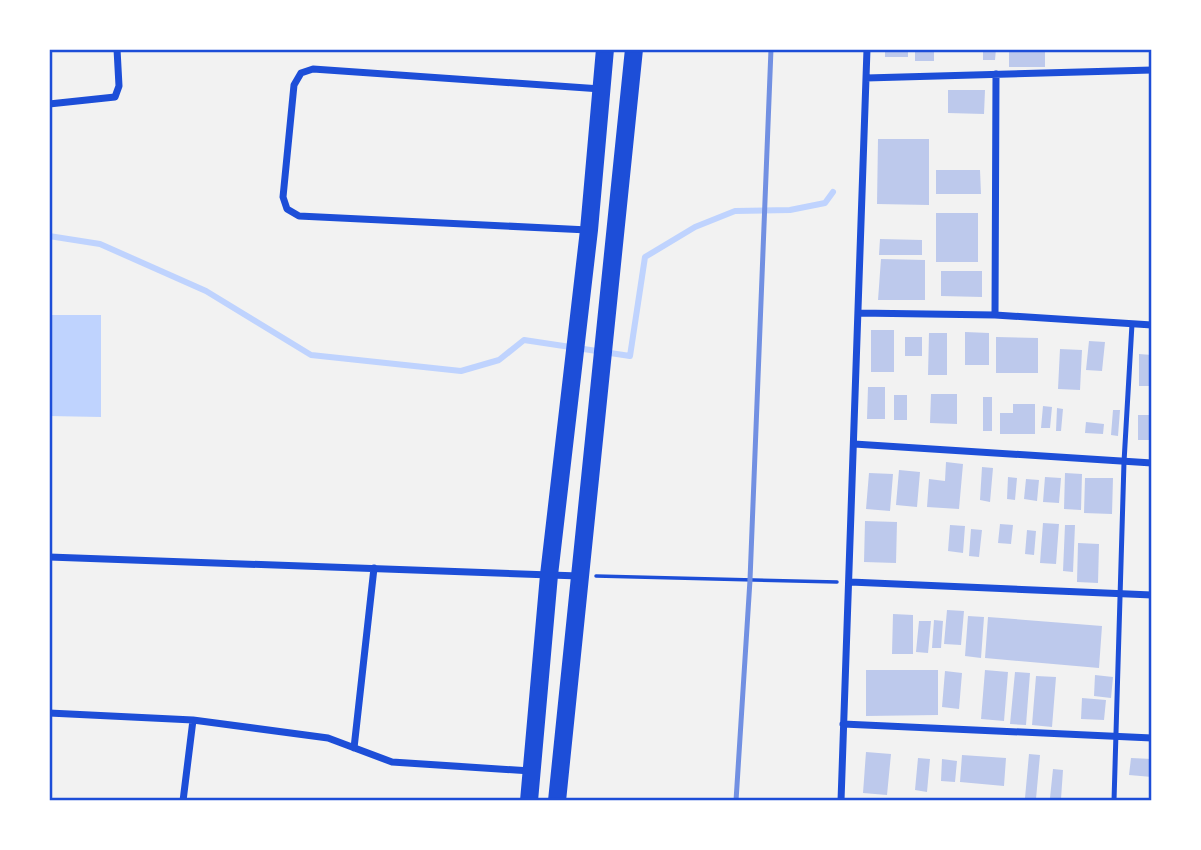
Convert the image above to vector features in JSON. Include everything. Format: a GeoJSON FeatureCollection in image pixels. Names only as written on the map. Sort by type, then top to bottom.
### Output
{"type":"FeatureCollection","features":[{"type":"Feature","properties":{"kind":"main road"},"geometry":{"type":"LineString","coordinates":[[529,801],[549,575],[589,230],[605,49]]}},
{"type":"Feature","properties":{"kind":"main road"},"geometry":{"type":"LineString","coordinates":[[557,801],[634,49]]}},
{"type":"Feature","properties":{"kind":"street"},"geometry":{"type":"LineString","coordinates":[[49,104],[115,97],[119,86],[117,49]]}},
{"type":"Feature","properties":{"kind":"street"},"geometry":{"type":"LineString","coordinates":[[841,801],[867,49]]}},
{"type":"Feature","properties":{"kind":"street"},"geometry":{"type":"LineString","coordinates":[[589,230],[299,216],[287,209],[283,197],[294,85],[301,73],[313,69],[601,89]]}},
{"type":"Feature","properties":{"kind":"street"},"geometry":{"type":"LineString","coordinates":[[866,78],[1152,70]]}},
{"type":"Feature","properties":{"kind":"street"},"geometry":{"type":"LineString","coordinates":[[995,315],[996,74]]}},
{"type":"Feature","properties":{"kind":"street"},"geometry":{"type":"LineString","coordinates":[[858,313],[995,315],[1152,325]]}},
{"type":"Feature","properties":{"kind":"street"},"geometry":{"type":"LineString","coordinates":[[854,444],[1152,463]]}},
{"type":"Feature","properties":{"kind":"street"},"geometry":{"type":"LineString","coordinates":[[49,557],[579,576]]}},
{"type":"Feature","properties":{"kind":"street"},"geometry":{"type":"LineString","coordinates":[[354,748],[374,568]]}},
{"type":"Feature","properties":{"kind":"street"},"geometry":{"type":"LineString","coordinates":[[850,582],[1152,595]]}},
{"type":"Feature","properties":{"kind":"street"},"geometry":{"type":"LineString","coordinates":[[49,713],[193,720],[308,734],[391,762],[532,771]]}},
{"type":"Feature","properties":{"kind":"street"},"geometry":{"type":"LineString","coordinates":[[183,801],[193,720]]}},
{"type":"Feature","properties":{"kind":"street"},"geometry":{"type":"LineString","coordinates":[[843,724],[1152,738]]}},
{"type":"Feature","properties":{"kind":"lane"},"geometry":{"type":"LineString","coordinates":[[1114,801],[1124,462],[1132,324]]}},
{"type":"Feature","properties":{"kind":"path"},"geometry":{"type":"LineString","coordinates":[[579,576],[850,582]]}},
{"type":"Feature","properties":{"kind":"water"},"geometry":{"type":"Polygon","coordinates":[[[49,315],[101,315],[101,417],[49,416],[49,315]]]}},
{"type":"Feature","properties":{"kind":"building"},"geometry":{"type":"Polygon","coordinates":[[[885,49],[908,49],[908,57],[885,57],[885,49]]]}},
{"type":"Feature","properties":{"kind":"building"},"geometry":{"type":"Polygon","coordinates":[[[915,49],[934,49],[934,61],[915,61],[915,49]]]}},
{"type":"Feature","properties":{"kind":"building"},"geometry":{"type":"Polygon","coordinates":[[[983,49],[996,49],[995,60],[983,60],[983,49]]]}},
{"type":"Feature","properties":{"kind":"building"},"geometry":{"type":"Polygon","coordinates":[[[1009,49],[1045,49],[1045,67],[1009,67],[1009,49]]]}},
{"type":"Feature","properties":{"kind":"building"},"geometry":{"type":"Polygon","coordinates":[[[948,90],[985,90],[984,114],[948,113],[948,90]]]}},
{"type":"Feature","properties":{"kind":"building"},"geometry":{"type":"Polygon","coordinates":[[[878,139],[929,139],[929,205],[877,204],[878,139]]]}},
{"type":"Feature","properties":{"kind":"building"},"geometry":{"type":"Polygon","coordinates":[[[936,170],[980,170],[981,194],[936,194],[936,170]]]}},
{"type":"Feature","properties":{"kind":"building"},"geometry":{"type":"Polygon","coordinates":[[[936,213],[978,213],[978,262],[936,262],[936,213]]]}},
{"type":"Feature","properties":{"kind":"building"},"geometry":{"type":"Polygon","coordinates":[[[880,239],[922,240],[922,255],[879,255],[880,239]]]}},
{"type":"Feature","properties":{"kind":"building"},"geometry":{"type":"Polygon","coordinates":[[[881,259],[925,260],[925,300],[878,300],[881,259]]]}},
{"type":"Feature","properties":{"kind":"building"},"geometry":{"type":"Polygon","coordinates":[[[941,271],[982,271],[982,297],[941,296],[941,271]]]}},
{"type":"Feature","properties":{"kind":"building"},"geometry":{"type":"Polygon","coordinates":[[[871,330],[894,330],[894,372],[871,372],[871,330]]]}},
{"type":"Feature","properties":{"kind":"building"},"geometry":{"type":"Polygon","coordinates":[[[965,332],[989,333],[989,365],[965,365],[965,332]]]}},
{"type":"Feature","properties":{"kind":"building"},"geometry":{"type":"Polygon","coordinates":[[[929,333],[947,333],[947,375],[928,375],[929,333]]]}},
{"type":"Feature","properties":{"kind":"building"},"geometry":{"type":"Polygon","coordinates":[[[905,337],[922,337],[922,356],[905,356],[905,337]]]}},
{"type":"Feature","properties":{"kind":"building"},"geometry":{"type":"Polygon","coordinates":[[[996,337],[1038,338],[1038,373],[996,373],[996,337]]]}},
{"type":"Feature","properties":{"kind":"building"},"geometry":{"type":"Polygon","coordinates":[[[1089,341],[1105,342],[1102,371],[1086,370],[1089,341]]]}},
{"type":"Feature","properties":{"kind":"building"},"geometry":{"type":"Polygon","coordinates":[[[1060,349],[1082,350],[1080,390],[1058,389],[1060,349]]]}},
{"type":"Feature","properties":{"kind":"building"},"geometry":{"type":"Polygon","coordinates":[[[1139,354],[1152,355],[1152,386],[1139,386],[1139,354]]]}},
{"type":"Feature","properties":{"kind":"building"},"geometry":{"type":"Polygon","coordinates":[[[868,387],[885,387],[885,419],[867,419],[868,387]]]}},
{"type":"Feature","properties":{"kind":"building"},"geometry":{"type":"Polygon","coordinates":[[[931,394],[957,394],[957,424],[930,423],[931,394]]]}},
{"type":"Feature","properties":{"kind":"building"},"geometry":{"type":"Polygon","coordinates":[[[894,395],[907,395],[907,420],[894,420],[894,395]]]}},
{"type":"Feature","properties":{"kind":"building"},"geometry":{"type":"Polygon","coordinates":[[[983,397],[992,397],[992,431],[983,431],[983,397]]]}},
{"type":"Feature","properties":{"kind":"building"},"geometry":{"type":"Polygon","coordinates":[[[1013,404],[1035,404],[1035,434],[1000,434],[1000,413],[1013,413],[1013,404]]]}},
{"type":"Feature","properties":{"kind":"building"},"geometry":{"type":"Polygon","coordinates":[[[1043,406],[1052,407],[1050,428],[1041,428],[1043,406]]]}},
{"type":"Feature","properties":{"kind":"building"},"geometry":{"type":"Polygon","coordinates":[[[1057,408],[1063,409],[1061,431],[1056,431],[1057,408]]]}},
{"type":"Feature","properties":{"kind":"building"},"geometry":{"type":"Polygon","coordinates":[[[1113,410],[1120,410],[1118,436],[1111,435],[1113,410]]]}},
{"type":"Feature","properties":{"kind":"building"},"geometry":{"type":"Polygon","coordinates":[[[1138,415],[1152,415],[1152,440],[1138,440],[1138,415]]]}},
{"type":"Feature","properties":{"kind":"building"},"geometry":{"type":"Polygon","coordinates":[[[1086,422],[1104,424],[1103,434],[1085,433],[1086,422]]]}},
{"type":"Feature","properties":{"kind":"building"},"geometry":{"type":"Polygon","coordinates":[[[946,462],[963,464],[959,509],[927,507],[929,479],[945,481],[946,462]]]}},
{"type":"Feature","properties":{"kind":"building"},"geometry":{"type":"Polygon","coordinates":[[[982,467],[993,468],[990,502],[980,500],[982,467]]]}},
{"type":"Feature","properties":{"kind":"building"},"geometry":{"type":"Polygon","coordinates":[[[899,470],[920,472],[917,507],[896,505],[899,470]]]}},
{"type":"Feature","properties":{"kind":"building"},"geometry":{"type":"Polygon","coordinates":[[[869,473],[893,474],[890,511],[866,509],[869,473]]]}},
{"type":"Feature","properties":{"kind":"building"},"geometry":{"type":"Polygon","coordinates":[[[1065,473],[1082,474],[1081,510],[1064,509],[1065,473]]]}},
{"type":"Feature","properties":{"kind":"building"},"geometry":{"type":"Polygon","coordinates":[[[1008,477],[1017,478],[1015,500],[1007,499],[1008,477]]]}},
{"type":"Feature","properties":{"kind":"building"},"geometry":{"type":"Polygon","coordinates":[[[1045,477],[1061,478],[1059,503],[1043,502],[1045,477]]]}},
{"type":"Feature","properties":{"kind":"building"},"geometry":{"type":"Polygon","coordinates":[[[1085,478],[1113,478],[1112,514],[1084,513],[1085,478]]]}},
{"type":"Feature","properties":{"kind":"building"},"geometry":{"type":"Polygon","coordinates":[[[1026,479],[1039,480],[1037,501],[1024,499],[1026,479]]]}},
{"type":"Feature","properties":{"kind":"building"},"geometry":{"type":"Polygon","coordinates":[[[865,521],[897,522],[896,563],[864,562],[865,521]]]}},
{"type":"Feature","properties":{"kind":"building"},"geometry":{"type":"Polygon","coordinates":[[[1043,523],[1059,524],[1056,564],[1040,563],[1043,523]]]}},
{"type":"Feature","properties":{"kind":"building"},"geometry":{"type":"Polygon","coordinates":[[[1000,524],[1013,525],[1011,544],[998,543],[1000,524]]]}},
{"type":"Feature","properties":{"kind":"building"},"geometry":{"type":"Polygon","coordinates":[[[950,525],[965,526],[963,553],[948,551],[950,525]]]}},
{"type":"Feature","properties":{"kind":"building"},"geometry":{"type":"Polygon","coordinates":[[[1065,525],[1075,525],[1073,572],[1063,571],[1065,525]]]}},
{"type":"Feature","properties":{"kind":"building"},"geometry":{"type":"Polygon","coordinates":[[[971,529],[982,530],[979,557],[969,556],[971,529]]]}},
{"type":"Feature","properties":{"kind":"building"},"geometry":{"type":"Polygon","coordinates":[[[1027,530],[1036,531],[1034,555],[1025,554],[1027,530]]]}},
{"type":"Feature","properties":{"kind":"building"},"geometry":{"type":"Polygon","coordinates":[[[1078,543],[1099,544],[1098,583],[1077,582],[1078,543]]]}},
{"type":"Feature","properties":{"kind":"building"},"geometry":{"type":"Polygon","coordinates":[[[947,610],[964,611],[961,645],[944,644],[947,610]]]}},
{"type":"Feature","properties":{"kind":"building"},"geometry":{"type":"Polygon","coordinates":[[[893,614],[913,615],[913,654],[892,654],[893,614]]]}},
{"type":"Feature","properties":{"kind":"building"},"geometry":{"type":"Polygon","coordinates":[[[968,616],[984,617],[981,658],[965,656],[968,616]]]}},
{"type":"Feature","properties":{"kind":"building"},"geometry":{"type":"Polygon","coordinates":[[[988,617],[1102,626],[1099,668],[985,658],[988,617]]]}},
{"type":"Feature","properties":{"kind":"building"},"geometry":{"type":"Polygon","coordinates":[[[934,620],[943,621],[941,648],[932,648],[934,620]]]}},
{"type":"Feature","properties":{"kind":"building"},"geometry":{"type":"Polygon","coordinates":[[[919,621],[931,621],[928,653],[916,652],[919,621]]]}},
{"type":"Feature","properties":{"kind":"building"},"geometry":{"type":"Polygon","coordinates":[[[866,670],[938,670],[938,715],[866,716],[866,670]]]}},
{"type":"Feature","properties":{"kind":"building"},"geometry":{"type":"Polygon","coordinates":[[[985,670],[1008,672],[1004,721],[981,719],[985,670]]]}},
{"type":"Feature","properties":{"kind":"building"},"geometry":{"type":"Polygon","coordinates":[[[945,671],[962,673],[959,709],[942,707],[945,671]]]}},
{"type":"Feature","properties":{"kind":"building"},"geometry":{"type":"Polygon","coordinates":[[[1015,672],[1030,673],[1026,725],[1010,724],[1015,672]]]}},
{"type":"Feature","properties":{"kind":"building"},"geometry":{"type":"Polygon","coordinates":[[[1095,675],[1113,677],[1111,698],[1094,696],[1095,675]]]}},
{"type":"Feature","properties":{"kind":"building"},"geometry":{"type":"Polygon","coordinates":[[[1036,676],[1056,677],[1052,727],[1032,725],[1036,676]]]}},
{"type":"Feature","properties":{"kind":"building"},"geometry":{"type":"Polygon","coordinates":[[[1082,698],[1106,700],[1104,720],[1081,719],[1082,698]]]}},
{"type":"Feature","properties":{"kind":"building"},"geometry":{"type":"Polygon","coordinates":[[[866,752],[891,754],[887,795],[863,793],[866,752]]]}},
{"type":"Feature","properties":{"kind":"building"},"geometry":{"type":"Polygon","coordinates":[[[1029,754],[1040,755],[1036,799],[1025,798],[1029,754]]]}},
{"type":"Feature","properties":{"kind":"building"},"geometry":{"type":"Polygon","coordinates":[[[962,755],[1006,758],[1004,786],[960,782],[962,755]]]}},
{"type":"Feature","properties":{"kind":"building"},"geometry":{"type":"Polygon","coordinates":[[[918,758],[930,759],[927,792],[915,790],[918,758]]]}},
{"type":"Feature","properties":{"kind":"building"},"geometry":{"type":"Polygon","coordinates":[[[1131,758],[1152,759],[1152,777],[1129,775],[1131,758]]]}},
{"type":"Feature","properties":{"kind":"building"},"geometry":{"type":"Polygon","coordinates":[[[942,759],[957,761],[955,782],[941,781],[942,759]]]}},
{"type":"Feature","properties":{"kind":"building"},"geometry":{"type":"Polygon","coordinates":[[[1053,769],[1063,770],[1061,799],[1050,798],[1053,769]]]}},
{"type":"Feature","properties":{"kind":"waterway"},"geometry":{"type":"LineString","coordinates":[[49,236],[100,244],[206,291],[311,355],[461,371],[499,360],[524,340],[630,356],[645,257],[695,227],[735,211],[790,210],[825,203],[833,192]]}},
{"type":"Feature","properties":{"kind":"railway"},"geometry":{"type":"LineString","coordinates":[[736,801],[750,580],[771,49]]}}]}
